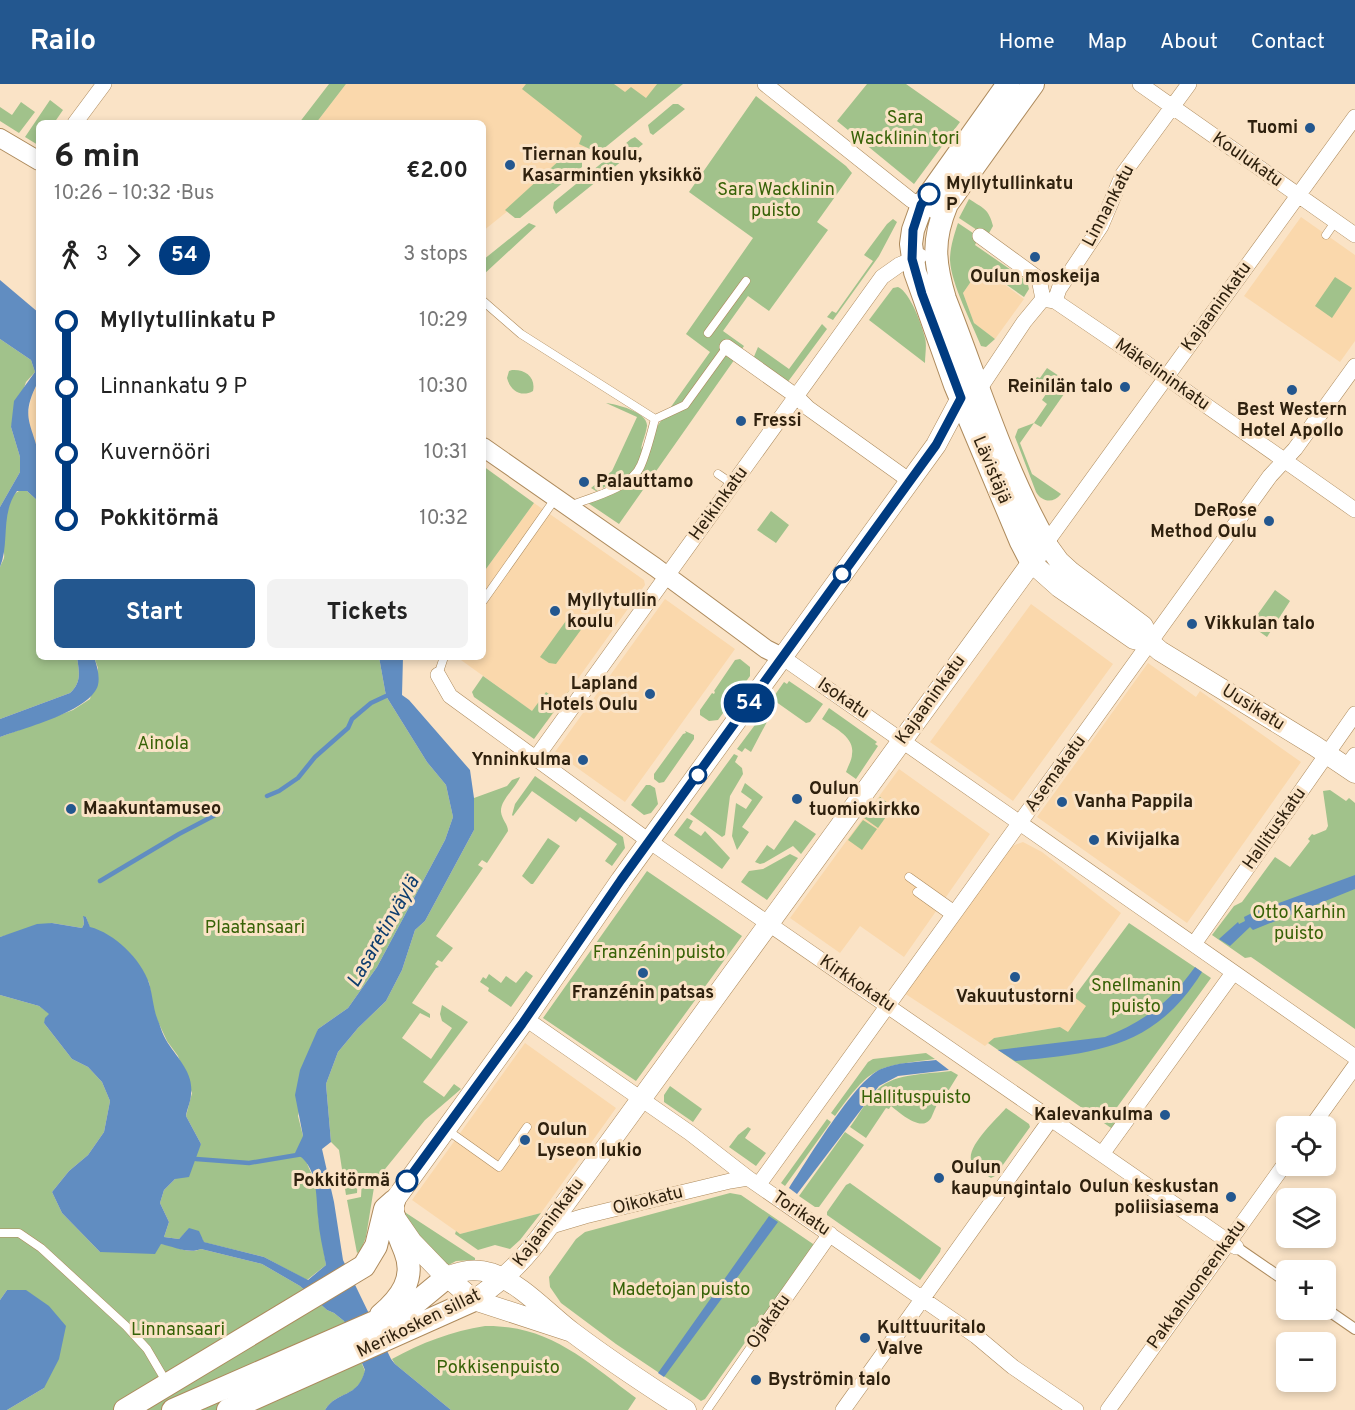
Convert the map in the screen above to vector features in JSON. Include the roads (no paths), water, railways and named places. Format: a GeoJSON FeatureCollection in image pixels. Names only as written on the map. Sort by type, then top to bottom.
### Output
{"type":"FeatureCollection","features":[{"type":"Feature","properties":{"kind":"main road"},"geometry":{"type":"LineString","coordinates":[[921,205],[1008,84]]}},
{"type":"Feature","properties":{"kind":"main road"},"geometry":{"type":"LineString","coordinates":[[943,214],[954,194],[1033,84]]}},
{"type":"Feature","properties":{"kind":"main road","name":"Lävistäjä"},"geometry":{"type":"LineString","coordinates":[[921,205],[913,230],[912,259],[922,294],[970,393],[1002,449],[1029,514],[1046,543]]}},
{"type":"Feature","properties":{"kind":"main road","name":"Lävistäjä"},"geometry":{"type":"LineString","coordinates":[[943,214],[938,226],[935,252],[938,273],[970,393],[975,434],[1032,563]]}},
{"type":"Feature","properties":{"kind":"main road","name":"Linnankatu"},"geometry":{"type":"LineString","coordinates":[[394,1208],[445,1128],[526,1019],[581,936],[936,445],[970,393]]}},
{"type":"Feature","properties":{"kind":"main road"},"geometry":{"type":"LineString","coordinates":[[936,445],[953,435],[975,434],[990,439],[1002,449]]}},
{"type":"Feature","properties":{"kind":"main road","name":"Kajaaninkatu"},"geometry":{"type":"LineString","coordinates":[[504,1279],[525,1259],[549,1227],[1046,543]]}},
{"type":"Feature","properties":{"kind":"main road","name":"Uusikatu"},"geometry":{"type":"LineString","coordinates":[[1046,543],[1059,561],[1071,572],[1143,626],[1150,643]]}},
{"type":"Feature","properties":{"kind":"main road","name":"Uusikatu"},"geometry":{"type":"LineString","coordinates":[[1032,563],[1059,587],[1134,639],[1150,643],[1327,755],[1352,765]]}},
{"type":"Feature","properties":{"kind":"main road"},"geometry":{"type":"LineString","coordinates":[[125,1410],[364,1266],[376,1246],[385,1209],[394,1208]]}},
{"type":"Feature","properties":{"kind":"main road"},"geometry":{"type":"LineString","coordinates":[[394,1208],[412,1242],[474,1300],[572,1332]]}},
{"type":"Feature","properties":{"kind":"main road"},"geometry":{"type":"LineString","coordinates":[[394,1208],[395,1230],[410,1265],[409,1276],[396,1318]]}},
{"type":"Feature","properties":{"kind":"main road","name":"Merikosken sillat"},"geometry":{"type":"LineString","coordinates":[[228,1410],[396,1318],[447,1277],[460,1270],[477,1270],[504,1279]]}},
{"type":"Feature","properties":{"kind":"main road"},"geometry":{"type":"LineString","coordinates":[[504,1279],[572,1332],[686,1410]]}},
{"type":"Feature","properties":{"kind":"main road","name":"Merikosken sillat"},"geometry":{"type":"LineString","coordinates":[[173,1410],[339,1350],[368,1326],[474,1300],[504,1279]]}},
{"type":"Feature","properties":{"kind":"street"},"geometry":{"type":"LineString","coordinates":[[77,120],[104,84]]}},
{"type":"Feature","properties":{"kind":"street"},"geometry":{"type":"LineString","coordinates":[[765,84],[911,200],[943,214]]}},
{"type":"Feature","properties":{"kind":"street","name":"Koulukatu"},"geometry":{"type":"LineString","coordinates":[[1140,84],[1355,235]]}},
{"type":"Feature","properties":{"kind":"street","name":"Linnankatu"},"geometry":{"type":"LineString","coordinates":[[970,393],[1020,318],[1049,300],[1059,289],[1101,226],[1123,174],[1189,84]]}},
{"type":"Feature","properties":{"kind":"street","name":"Kajaaninkatu"},"geometry":{"type":"LineString","coordinates":[[1046,543],[1355,117]]}},
{"type":"Feature","properties":{"kind":"street"},"geometry":{"type":"LineString","coordinates":[[0,138],[36,159]]}},
{"type":"Feature","properties":{"kind":"street","name":"Mäkelininkatu"},"geometry":{"type":"LineString","coordinates":[[980,236],[1039,279],[1049,300],[1167,377],[1355,510]]}},
{"type":"Feature","properties":{"kind":"street","name":"Heikinkatu"},"geometry":{"type":"LineString","coordinates":[[535,759],[882,277],[912,259],[935,252]]}},
{"type":"Feature","properties":{"kind":"street"},"geometry":{"type":"LineString","coordinates":[[727,347],[910,481]]}},
{"type":"Feature","properties":{"kind":"street","name":"Asemakatu"},"geometry":{"type":"LineString","coordinates":[[753,1181],[888,1005],[1270,476],[1295,449],[1355,366]]}},
{"type":"Feature","properties":{"kind":"street","name":"Isokatu"},"geometry":{"type":"LineString","coordinates":[[486,449],[766,649],[782,657],[902,740],[1198,948]]}},
{"type":"Feature","properties":{"kind":"street","name":"Kirkkokatu"},"geometry":{"type":"LineString","coordinates":[[438,675],[450,696],[649,841],[1276,1274]]}},
{"type":"Feature","properties":{"kind":"street","name":"Hallituskatu"},"geometry":{"type":"LineString","coordinates":[[1198,948],[1355,714]]}},
{"type":"Feature","properties":{"kind":"street"},"geometry":{"type":"LineString","coordinates":[[1198,948],[1355,1057]]}},
{"type":"Feature","properties":{"kind":"street"},"geometry":{"type":"LineString","coordinates":[[1102,1154],[1233,973]]}},
{"type":"Feature","properties":{"kind":"street","name":"Torikatu"},"geometry":{"type":"LineString","coordinates":[[526,1019],[976,1336],[1013,1367],[1076,1410]]}},
{"type":"Feature","properties":{"kind":"street"},"geometry":{"type":"LineString","coordinates":[[1319,1116],[1355,1066]]}},
{"type":"Feature","properties":{"kind":"street"},"geometry":{"type":"LineString","coordinates":[[843,1410],[1051,1119]]}},
{"type":"Feature","properties":{"kind":"street","name":"Pakkahuoneenkatu"},"geometry":{"type":"LineString","coordinates":[[1108,1410],[1232,1244],[1277,1176]]}},
{"type":"Feature","properties":{"kind":"street","name":"Oikokatu"},"geometry":{"type":"LineString","coordinates":[[549,1227],[730,1181],[753,1181]]}},
{"type":"Feature","properties":{"kind":"street","name":"Ojakatu"},"geometry":{"type":"LineString","coordinates":[[759,1335],[830,1234]]}},
{"type":"Feature","properties":{"kind":"street"},"geometry":{"type":"LineString","coordinates":[[1336,1316],[1355,1329]]}},
{"type":"Feature","properties":{"kind":"lane"},"geometry":{"type":"LineString","coordinates":[[1326,235],[1335,222]]}},
{"type":"Feature","properties":{"kind":"lane"},"geometry":{"type":"LineString","coordinates":[[708,333],[746,281]]}},
{"type":"Feature","properties":{"kind":"lane"},"geometry":{"type":"LineString","coordinates":[[486,305],[521,334],[655,419]]}},
{"type":"Feature","properties":{"kind":"lane"},"geometry":{"type":"LineString","coordinates":[[486,597],[561,502],[626,483],[634,476],[641,466],[655,419],[685,405],[727,347]]}},
{"type":"Feature","properties":{"kind":"lane"},"geometry":{"type":"LineString","coordinates":[[718,474],[734,485]]}},
{"type":"Feature","properties":{"kind":"lane"},"geometry":{"type":"LineString","coordinates":[[438,675],[443,660]]}},
{"type":"Feature","properties":{"kind":"lane"},"geometry":{"type":"LineString","coordinates":[[909,878],[955,914]]}},
{"type":"Feature","properties":{"kind":"lane"},"geometry":{"type":"LineString","coordinates":[[917,892],[955,914]]}},
{"type":"Feature","properties":{"kind":"lane"},"geometry":{"type":"LineString","coordinates":[[445,1128],[499,1167],[528,1127]]}},
{"type":"Feature","properties":{"kind":"lane"},"geometry":{"type":"LineString","coordinates":[[0,1233],[19,1233],[41,1248],[126,1326],[147,1349],[167,1383]]}},
{"type":"Feature","properties":{"kind":"lane","name":"Ojakatu"},"geometry":{"type":"LineString","coordinates":[[707,1410],[759,1335]]}},
{"type":"Feature","properties":{"kind":"water"},"geometry":{"type":"Polygon","coordinates":[[[0,280],[36,310],[36,387],[28,412],[36,445],[36,499],[27,491],[17,491],[12,500],[0,567],[0,507],[20,472],[20,457],[11,427],[14,401],[35,372],[31,360],[0,339],[0,280]]]}},
{"type":"Feature","properties":{"kind":"water"},"geometry":{"type":"Polygon","coordinates":[[[77,660],[95,660],[99,682],[93,694],[83,703],[70,711],[0,737],[0,719],[70,693],[78,681],[77,660]]]}},
{"type":"Feature","properties":{"kind":"water"},"geometry":{"type":"Polygon","coordinates":[[[380,660],[403,660],[402,695],[409,700],[470,770],[474,798],[474,830],[425,921],[415,930],[402,970],[386,1001],[358,1028],[338,1052],[326,1084],[331,1142],[322,1149],[334,1202],[343,1260],[391,1359],[451,1410],[325,1410],[335,1399],[357,1386],[365,1370],[344,1321],[327,1310],[300,1286],[262,1264],[201,1249],[186,1250],[161,1244],[155,1254],[100,1252],[62,1213],[52,1192],[69,1171],[88,1155],[104,1132],[110,1101],[102,1082],[88,1067],[72,1059],[44,1023],[49,1014],[39,1006],[0,995],[0,937],[37,924],[52,923],[82,928],[83,916],[86,917],[90,927],[108,935],[126,948],[145,974],[163,1034],[190,1079],[190,1099],[186,1116],[201,1144],[189,1177],[175,1179],[164,1190],[160,1203],[169,1222],[164,1237],[179,1239],[189,1228],[199,1231],[204,1242],[264,1257],[308,1280],[326,1265],[312,1173],[303,1158],[295,1153],[303,1136],[295,1095],[300,1070],[318,1029],[348,1008],[377,967],[445,840],[453,817],[446,785],[427,762],[386,696],[380,660]]]}},
{"type":"Feature","properties":{"kind":"water"},"geometry":{"type":"Polygon","coordinates":[[[1355,875],[1355,889],[1253,930],[1250,927],[1230,946],[1219,939],[1238,922],[1239,924],[1245,921],[1244,917],[1252,913],[1355,875]]]}},
{"type":"Feature","properties":{"kind":"water"},"geometry":{"type":"Polygon","coordinates":[[[1195,967],[1202,972],[1184,997],[1164,1017],[1144,1031],[1122,1042],[1072,1054],[1015,1061],[998,1050],[1105,1037],[1156,1009],[1195,967]]]}},
{"type":"Feature","properties":{"kind":"water"},"geometry":{"type":"Polygon","coordinates":[[[936,1060],[949,1070],[898,1076],[879,1086],[797,1194],[789,1188],[845,1105],[870,1076],[894,1065],[936,1060]]]}},
{"type":"Feature","properties":{"kind":"water"},"geometry":{"type":"Polygon","coordinates":[[[769,1216],[778,1222],[664,1377],[658,1373],[769,1216]]]}},
{"type":"Feature","properties":{"kind":"water"},"geometry":{"type":"Polygon","coordinates":[[[7,1290],[26,1290],[49,1306],[66,1326],[59,1359],[44,1388],[7,1410],[0,1410],[0,1300],[7,1290]]]}},
{"type":"Feature","properties":{"kind":"waterway"},"geometry":{"type":"LineString","coordinates":[[267,796],[298,778],[315,757],[348,728],[352,719],[371,703],[386,696]]}},
{"type":"Feature","properties":{"kind":"waterway"},"geometry":{"type":"LineString","coordinates":[[100,881],[221,812]]}},
{"type":"Feature","properties":{"kind":"waterway"},"geometry":{"type":"LineString","coordinates":[[196,1159],[249,1163],[303,1154]]}},
{"type":"Feature","properties":{"kind":"place","name":"Tuomi"},"geometry":{"type":"Point","coordinates":[1310,128]}},
{"type":"Feature","properties":{"kind":"place","name":"Tiernan koulu, Kasarmintien yksikkö"},"geometry":{"type":"Point","coordinates":[510,165]}},
{"type":"Feature","properties":{"kind":"place","name":"Myllytullinkatu P"},"geometry":{"type":"Point","coordinates":[929,194]}},
{"type":"Feature","properties":{"kind":"place","name":"Oulun moskeija"},"geometry":{"type":"Point","coordinates":[1035,257]}},
{"type":"Feature","properties":{"kind":"place","name":"Reinilän talo"},"geometry":{"type":"Point","coordinates":[1125,387]}},
{"type":"Feature","properties":{"kind":"place","name":"Best Western Hotel Apollo"},"geometry":{"type":"Point","coordinates":[1292,390]}},
{"type":"Feature","properties":{"kind":"place","name":"Fressi"},"geometry":{"type":"Point","coordinates":[741,421]}},
{"type":"Feature","properties":{"kind":"place","name":"Palauttamo"},"geometry":{"type":"Point","coordinates":[584,482]}},
{"type":"Feature","properties":{"kind":"place","name":"DeRose Method Oulu"},"geometry":{"type":"Point","coordinates":[1269,521]}},
{"type":"Feature","properties":{"kind":"place","name":"Myllytullin koulu"},"geometry":{"type":"Point","coordinates":[555,611]}},
{"type":"Feature","properties":{"kind":"place","name":"Vikkulan talo"},"geometry":{"type":"Point","coordinates":[1192,624]}},
{"type":"Feature","properties":{"kind":"place","name":"Lapland Hotels Oulu"},"geometry":{"type":"Point","coordinates":[650,694]}},
{"type":"Feature","properties":{"kind":"place","name":"Ynninkulma"},"geometry":{"type":"Point","coordinates":[583,760]}},
{"type":"Feature","properties":{"kind":"place","name":"Oulun tuomiokirkko"},"geometry":{"type":"Point","coordinates":[797,799]}},
{"type":"Feature","properties":{"kind":"place","name":"Vanha Pappila"},"geometry":{"type":"Point","coordinates":[1062,802]}},
{"type":"Feature","properties":{"kind":"place","name":"Maakuntamuseo"},"geometry":{"type":"Point","coordinates":[71,809]}},
{"type":"Feature","properties":{"kind":"place","name":"Kivijalka"},"geometry":{"type":"Point","coordinates":[1094,840]}},
{"type":"Feature","properties":{"kind":"place","name":"Franzénin patsas"},"geometry":{"type":"Point","coordinates":[643,973]}},
{"type":"Feature","properties":{"kind":"place","name":"Vakuutustorni"},"geometry":{"type":"Point","coordinates":[1015,977]}},
{"type":"Feature","properties":{"kind":"place","name":"Kalevankulma"},"geometry":{"type":"Point","coordinates":[1165,1115]}},
{"type":"Feature","properties":{"kind":"place","name":"Oulun Lyseon lukio"},"geometry":{"type":"Point","coordinates":[525,1140]}},
{"type":"Feature","properties":{"kind":"place","name":"Oulun kaupungintalo"},"geometry":{"type":"Point","coordinates":[939,1178]}},
{"type":"Feature","properties":{"kind":"place","name":"Pokkitörmä"},"geometry":{"type":"Point","coordinates":[407,1181]}},
{"type":"Feature","properties":{"kind":"place","name":"Oulun keskustan poliisiasema"},"geometry":{"type":"Point","coordinates":[1231,1197]}},
{"type":"Feature","properties":{"kind":"place","name":"Kulttuuritalo Valve"},"geometry":{"type":"Point","coordinates":[865,1338]}},
{"type":"Feature","properties":{"kind":"place","name":"Byströmin talo"},"geometry":{"type":"Point","coordinates":[756,1380]}},
{"type":"Feature","properties":{"kind":"park label","name":"Sara Wacklinin tori"},"geometry":{"type":"Point","coordinates":[905,128]}},
{"type":"Feature","properties":{"kind":"park label","name":"Sara Wacklinin puisto"},"geometry":{"type":"Point","coordinates":[776,200]}},
{"type":"Feature","properties":{"kind":"park label","name":"Ainola"},"geometry":{"type":"Point","coordinates":[163,744]}},
{"type":"Feature","properties":{"kind":"park label","name":"Otto Karhin puisto"},"geometry":{"type":"Point","coordinates":[1299,923]}},
{"type":"Feature","properties":{"kind":"park label","name":"Plaatansaari"},"geometry":{"type":"Point","coordinates":[255,928]}},
{"type":"Feature","properties":{"kind":"park label","name":"Franzénin puisto"},"geometry":{"type":"Point","coordinates":[659,953]}},
{"type":"Feature","properties":{"kind":"park label","name":"Snellmanin puisto"},"geometry":{"type":"Point","coordinates":[1136,996]}},
{"type":"Feature","properties":{"kind":"park label","name":"Hallituspuisto"},"geometry":{"type":"Point","coordinates":[916,1098]}},
{"type":"Feature","properties":{"kind":"park label","name":"Madetojan puisto"},"geometry":{"type":"Point","coordinates":[681,1290]}},
{"type":"Feature","properties":{"kind":"park label","name":"Linnansaari"},"geometry":{"type":"Point","coordinates":[178,1330]}},
{"type":"Feature","properties":{"kind":"park label","name":"Pokkisenpuisto"},"geometry":{"type":"Point","coordinates":[498,1368]}},
{"type":"Feature","properties":{"kind":"water label","name":"Lasaretinväylä"},"geometry":{"type":"Point","coordinates":[384,932]}}]}
